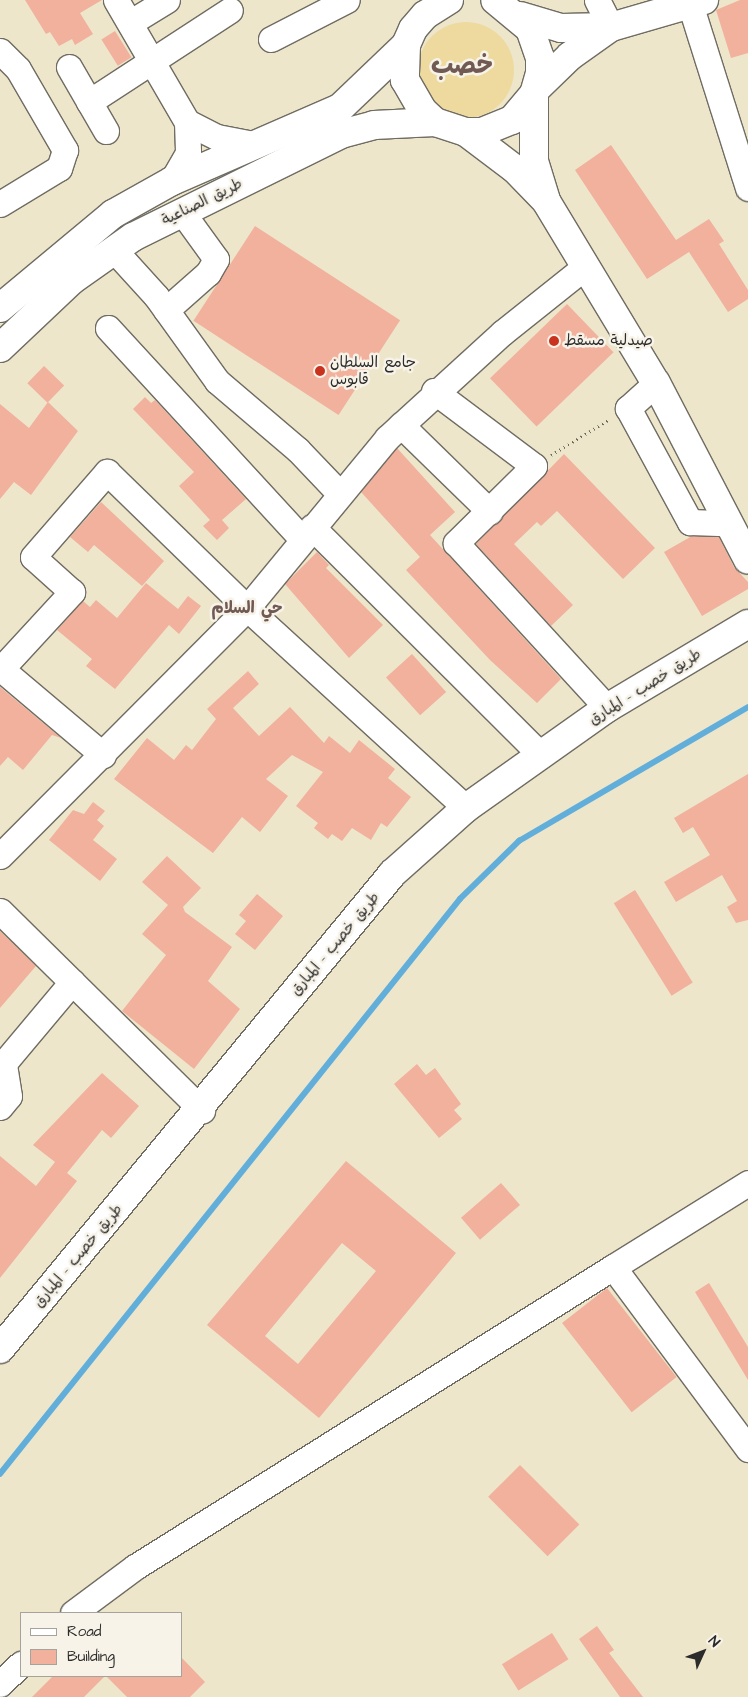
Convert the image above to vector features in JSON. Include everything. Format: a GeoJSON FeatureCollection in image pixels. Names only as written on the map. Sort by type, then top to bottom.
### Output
{"type":"FeatureCollection","features":[{"type":"Feature","properties":{"kind":"main road"},"geometry":{"type":"LineString","coordinates":[[426,7],[449,0]]}},
{"type":"Feature","properties":{"kind":"main road"},"geometry":{"type":"LineString","coordinates":[[506,6],[561,28],[611,27],[697,2]]}},
{"type":"Feature","properties":{"kind":"main road"},"geometry":{"type":"LineString","coordinates":[[506,6],[538,50],[535,91],[534,161],[546,201]]}},
{"type":"Feature","properties":{"kind":"main road","name":"طريق الصناعية"},"geometry":{"type":"LineString","coordinates":[[1,306],[113,214],[172,181],[253,144],[340,108],[406,45],[426,7]]}},
{"type":"Feature","properties":{"kind":"main road"},"geometry":{"type":"LineString","coordinates":[[406,45],[406,80],[412,96],[435,122],[466,132],[482,132],[512,120],[535,91],[570,56],[611,27]]}},
{"type":"Feature","properties":{"kind":"main road","name":"طريق الصناعية"},"geometry":{"type":"LineString","coordinates":[[0,348],[72,280],[115,251],[182,212],[341,134],[374,125],[435,122]]}},
{"type":"Feature","properties":{"kind":"main road"},"geometry":{"type":"LineString","coordinates":[[466,132],[515,169],[546,201],[656,383],[725,523],[748,560]]}},
{"type":"Feature","properties":{"kind":"main road","name":"طريق خصب - المبارق"},"geometry":{"type":"LineString","coordinates":[[0,1349],[202,1110],[393,873],[466,808],[607,708],[748,624]]}},
{"type":"Feature","properties":{"kind":"street"},"geometry":{"type":"LineString","coordinates":[[116,0],[152,58],[187,122],[188,153],[172,181]]}},
{"type":"Feature","properties":{"kind":"street"},"geometry":{"type":"LineString","coordinates":[[131,22],[167,0]]}},
{"type":"Feature","properties":{"kind":"street"},"geometry":{"type":"LineString","coordinates":[[271,39],[347,0]]}},
{"type":"Feature","properties":{"kind":"street"},"geometry":{"type":"LineString","coordinates":[[597,0],[611,27]]}},
{"type":"Feature","properties":{"kind":"street"},"geometry":{"type":"LineString","coordinates":[[697,2],[748,188]]}},
{"type":"Feature","properties":{"kind":"street"},"geometry":{"type":"LineString","coordinates":[[89,102],[152,58],[230,10]]}},
{"type":"Feature","properties":{"kind":"street"},"geometry":{"type":"LineString","coordinates":[[0,51],[18,69],[65,150],[59,168],[0,204]]}},
{"type":"Feature","properties":{"kind":"street"},"geometry":{"type":"LineString","coordinates":[[69,67],[106,131]]}},
{"type":"Feature","properties":{"kind":"street"},"geometry":{"type":"LineString","coordinates":[[187,122],[216,138],[253,144]]}},
{"type":"Feature","properties":{"kind":"street"},"geometry":{"type":"LineString","coordinates":[[166,310],[208,273],[216,259],[182,212]]}},
{"type":"Feature","properties":{"kind":"street"},"geometry":{"type":"LineString","coordinates":[[115,251],[166,310],[217,381],[298,450],[339,493]]}},
{"type":"Feature","properties":{"kind":"street"},"geometry":{"type":"LineString","coordinates":[[0,856],[103,755],[247,608],[339,493],[401,424],[434,392],[496,325],[586,266]]}},
{"type":"Feature","properties":{"kind":"street"},"geometry":{"type":"LineString","coordinates":[[108,328],[307,533],[541,755]]}},
{"type":"Feature","properties":{"kind":"street"},"geometry":{"type":"LineString","coordinates":[[656,383],[628,408],[690,522],[725,523]]}},
{"type":"Feature","properties":{"kind":"street"},"geometry":{"type":"LineString","coordinates":[[434,392],[534,466],[456,544],[607,708]]}},
{"type":"Feature","properties":{"kind":"street"},"geometry":{"type":"LineString","coordinates":[[401,424],[490,512]]}},
{"type":"Feature","properties":{"kind":"street"},"geometry":{"type":"LineString","coordinates":[[103,755],[0,669],[72,592],[33,557],[107,472],[247,608],[466,808]]}},
{"type":"Feature","properties":{"kind":"street"},"geometry":{"type":"LineString","coordinates":[[0,911],[202,1110]]}},
{"type":"Feature","properties":{"kind":"street"},"geometry":{"type":"LineString","coordinates":[[0,1107],[9,1096],[4,1063],[72,982]]}},
{"type":"Feature","properties":{"kind":"street"},"geometry":{"type":"LineString","coordinates":[[75,1612],[135,1568],[748,1183]]}},
{"type":"Feature","properties":{"kind":"street"},"geometry":{"type":"LineString","coordinates":[[613,1267],[748,1449]]}},
{"type":"Feature","properties":{"kind":"street"},"geometry":{"type":"LineString","coordinates":[[0,1684],[20,1665]]}},
{"type":"Feature","properties":{"kind":"path"},"geometry":{"type":"LineString","coordinates":[[534,466],[628,408]]}},
{"type":"Feature","properties":{"kind":"sand"},"geometry":{"type":"Polygon","coordinates":[[[466,22],[484,26],[500,36],[510,52],[514,70],[510,88],[500,104],[484,114],[466,118],[448,114],[432,104],[422,88],[418,70],[422,52],[432,36],[448,26],[466,22]]]}},
{"type":"Feature","properties":{"kind":"building"},"geometry":{"type":"Polygon","coordinates":[[[25,0],[102,0],[80,13],[93,34],[75,45],[72,39],[59,46],[50,32],[46,34],[25,0]]]}},
{"type":"Feature","properties":{"kind":"building"},"geometry":{"type":"Polygon","coordinates":[[[740,0],[748,0],[748,53],[731,58],[716,10],[740,0]]]}},
{"type":"Feature","properties":{"kind":"building"},"geometry":{"type":"Polygon","coordinates":[[[115,31],[131,57],[118,66],[101,39],[115,31]]]}},
{"type":"Feature","properties":{"kind":"building"},"geometry":{"type":"Polygon","coordinates":[[[611,145],[676,240],[709,219],[724,241],[719,244],[748,290],[748,299],[728,312],[689,252],[647,279],[575,170],[611,145]]]}},
{"type":"Feature","properties":{"kind":"building","name":"جامع السلطان قابوس"},"geometry":{"type":"Polygon","coordinates":[[[255,226],[400,320],[339,415],[193,321],[255,226]]]}},
{"type":"Feature","properties":{"kind":"building"},"geometry":{"type":"Polygon","coordinates":[[[567,304],[614,352],[537,427],[490,378],[567,304]]]}},
{"type":"Feature","properties":{"kind":"building"},"geometry":{"type":"Polygon","coordinates":[[[44,366],[64,385],[47,403],[27,383],[44,366]]]}},
{"type":"Feature","properties":{"kind":"building"},"geometry":{"type":"Polygon","coordinates":[[[145,397],[151,403],[155,400],[246,499],[222,520],[229,528],[217,540],[203,526],[210,520],[179,486],[194,472],[133,409],[145,397]]]}},
{"type":"Feature","properties":{"kind":"building"},"geometry":{"type":"Polygon","coordinates":[[[48,402],[78,431],[31,495],[14,482],[0,499],[0,404],[29,428],[48,402]]]}},
{"type":"Feature","properties":{"kind":"building"},"geometry":{"type":"Polygon","coordinates":[[[397,448],[455,512],[430,535],[561,679],[537,703],[490,660],[406,570],[420,557],[361,492],[397,448]]]}},
{"type":"Feature","properties":{"kind":"building"},"geometry":{"type":"Polygon","coordinates":[[[564,454],[655,548],[623,579],[557,511],[541,526],[537,522],[514,544],[573,605],[551,626],[476,544],[564,454]]]}},
{"type":"Feature","properties":{"kind":"building"},"geometry":{"type":"Polygon","coordinates":[[[101,502],[164,561],[142,586],[94,545],[88,552],[70,537],[101,502]]]}},
{"type":"Feature","properties":{"kind":"building"},"geometry":{"type":"Polygon","coordinates":[[[692,536],[719,537],[734,567],[748,582],[748,589],[702,616],[664,552],[692,536]]]}},
{"type":"Feature","properties":{"kind":"building"},"geometry":{"type":"Polygon","coordinates":[[[317,552],[329,565],[326,568],[383,625],[349,658],[285,584],[317,552]]]}},
{"type":"Feature","properties":{"kind":"building"},"geometry":{"type":"Polygon","coordinates":[[[146,583],[178,609],[188,596],[201,606],[179,634],[169,625],[115,689],[86,666],[92,659],[57,630],[83,601],[90,607],[96,600],[117,618],[146,583]]]}},
{"type":"Feature","properties":{"kind":"building"},"geometry":{"type":"Polygon","coordinates":[[[412,654],[446,692],[420,715],[386,677],[412,654]]]}},
{"type":"Feature","properties":{"kind":"building"},"geometry":{"type":"Polygon","coordinates":[[[248,671],[259,684],[233,708],[259,736],[290,707],[324,743],[329,736],[350,753],[359,740],[395,769],[388,778],[411,797],[387,827],[381,823],[371,840],[352,828],[342,841],[332,834],[328,839],[314,828],[318,823],[296,806],[323,772],[292,755],[266,779],[288,796],[260,832],[242,817],[213,853],[114,779],[147,738],[174,760],[186,745],[192,750],[216,719],[207,709],[248,671]]]}},
{"type":"Feature","properties":{"kind":"building"},"geometry":{"type":"Polygon","coordinates":[[[0,687],[61,738],[52,735],[23,770],[8,757],[0,766],[0,687]]]}},
{"type":"Feature","properties":{"kind":"building"},"geometry":{"type":"Polygon","coordinates":[[[748,774],[748,920],[736,923],[727,907],[737,901],[722,875],[676,902],[664,882],[710,855],[693,827],[683,833],[674,818],[748,774]]]}},
{"type":"Feature","properties":{"kind":"building"},"geometry":{"type":"Polygon","coordinates":[[[93,802],[105,811],[97,820],[104,826],[93,840],[117,859],[100,881],[49,840],[73,810],[84,814],[93,802]]]}},
{"type":"Feature","properties":{"kind":"building"},"geometry":{"type":"Polygon","coordinates":[[[167,856],[201,888],[183,907],[185,912],[232,947],[208,981],[240,1009],[194,1069],[122,1011],[166,955],[142,934],[168,905],[142,882],[167,856]]]}},
{"type":"Feature","properties":{"kind":"building"},"geometry":{"type":"Polygon","coordinates":[[[635,890],[693,982],[672,996],[614,903],[635,890]]]}},
{"type":"Feature","properties":{"kind":"building"},"geometry":{"type":"Polygon","coordinates":[[[257,894],[283,916],[255,950],[235,934],[246,921],[239,915],[257,894]]]}},
{"type":"Feature","properties":{"kind":"building"},"geometry":{"type":"Polygon","coordinates":[[[0,931],[36,966],[0,1008],[0,931]]]}},
{"type":"Feature","properties":{"kind":"building"},"geometry":{"type":"Polygon","coordinates":[[[417,1064],[426,1075],[435,1068],[461,1104],[454,1110],[462,1119],[439,1138],[394,1084],[417,1064]]]}},
{"type":"Feature","properties":{"kind":"building"},"geometry":{"type":"Polygon","coordinates":[[[102,1073],[139,1106],[111,1138],[102,1130],[67,1173],[77,1181],[0,1278],[0,1156],[36,1186],[55,1162],[33,1145],[102,1073]]]}},
{"type":"Feature","properties":{"kind":"building"},"geometry":{"type":"Polygon","coordinates":[[[346,1161],[456,1253],[319,1418],[207,1325],[346,1161]],[[342,1243],[265,1336],[298,1364],[376,1271],[342,1243]]]}},
{"type":"Feature","properties":{"kind":"building"},"geometry":{"type":"Polygon","coordinates":[[[501,1183],[520,1205],[480,1240],[461,1218],[501,1183]]]}},
{"type":"Feature","properties":{"kind":"building"},"geometry":{"type":"Polygon","coordinates":[[[709,1283],[748,1347],[748,1380],[695,1292],[709,1283]]]}},
{"type":"Feature","properties":{"kind":"building"},"geometry":{"type":"Polygon","coordinates":[[[607,1288],[677,1377],[632,1412],[562,1323],[607,1288]]]}},
{"type":"Feature","properties":{"kind":"building"},"geometry":{"type":"Polygon","coordinates":[[[520,1465],[579,1524],[548,1556],[488,1497],[520,1465]]]}},
{"type":"Feature","properties":{"kind":"building"},"geometry":{"type":"Polygon","coordinates":[[[597,1626],[614,1650],[609,1653],[643,1697],[620,1697],[579,1639],[597,1626]]]}},
{"type":"Feature","properties":{"kind":"building"},"geometry":{"type":"Polygon","coordinates":[[[552,1633],[568,1659],[518,1691],[502,1664],[552,1633]]]}},
{"type":"Feature","properties":{"kind":"building"},"geometry":{"type":"Polygon","coordinates":[[[182,1658],[205,1682],[190,1697],[127,1697],[107,1677],[182,1677],[182,1658]]]}},
{"type":"Feature","properties":{"kind":"building"},"geometry":{"type":"Polygon","coordinates":[[[52,1677],[104,1677],[84,1697],[32,1697],[52,1677]]]}},
{"type":"Feature","properties":{"kind":"waterway"},"geometry":{"type":"LineString","coordinates":[[0,1474],[460,899],[519,841],[748,707]]}},
{"type":"Feature","properties":{"kind":"place","name":"صيدلية مسقط"},"geometry":{"type":"Point","coordinates":[554,341]}},
{"type":"Feature","properties":{"kind":"place","name":"جامع السلطان قابوس"},"geometry":{"type":"Point","coordinates":[320,371]}},
{"type":"Feature","properties":{"kind":"district","name":"خصب"},"geometry":{"type":"Point","coordinates":[462,66]}},
{"type":"Feature","properties":{"kind":"district","name":"حي السلام"},"geometry":{"type":"Point","coordinates":[247,608]}}]}
